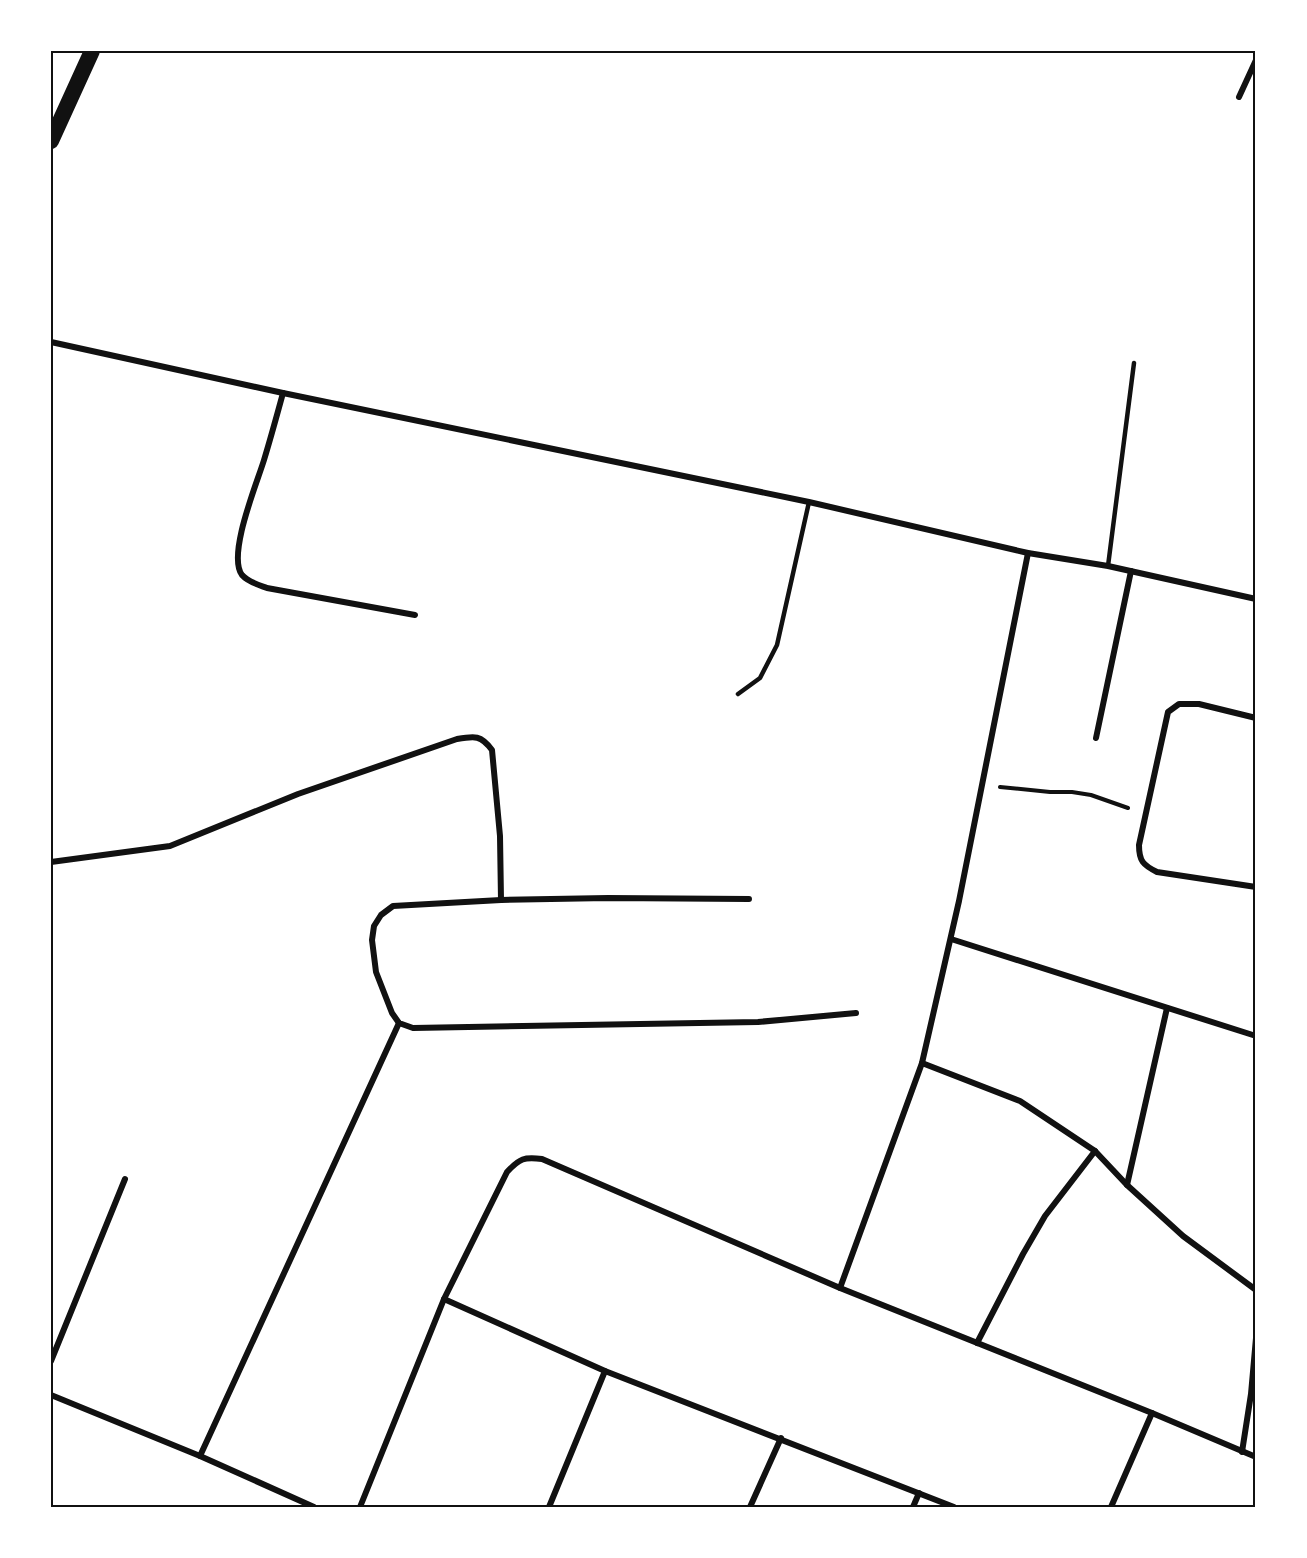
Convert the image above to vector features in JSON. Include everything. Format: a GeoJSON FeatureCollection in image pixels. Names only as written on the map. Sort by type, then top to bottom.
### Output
{"type":"FeatureCollection","features":[{"type":"Feature","properties":{"kind":"highway"},"geometry":{"type":"LineString","coordinates":[[51,141],[92,51]]}},
{"type":"Feature","properties":{"kind":"street"},"geometry":{"type":"LineString","coordinates":[[1239,97],[1256,60]]}},
{"type":"Feature","properties":{"kind":"street"},"geometry":{"type":"LineString","coordinates":[[51,342],[809,502],[1028,553],[1108,566],[1256,599]]}},
{"type":"Feature","properties":{"kind":"street"},"geometry":{"type":"LineString","coordinates":[[284,393],[239,541],[238,562],[242,575],[252,583],[267,588],[415,615]]}},
{"type":"Feature","properties":{"kind":"street"},"geometry":{"type":"LineString","coordinates":[[840,1288],[922,1063],[951,939],[1028,553]]}},
{"type":"Feature","properties":{"kind":"street"},"geometry":{"type":"LineString","coordinates":[[1096,738],[1131,571]]}},
{"type":"Feature","properties":{"kind":"street"},"geometry":{"type":"LineString","coordinates":[[1256,718],[1199,704],[1179,705],[1168,712],[1139,845],[1139,855],[1145,866],[1157,872],[1256,887]]}},
{"type":"Feature","properties":{"kind":"street"},"geometry":{"type":"LineString","coordinates":[[51,862],[170,846],[298,794],[457,739],[472,736],[485,740],[492,750],[500,836],[501,900]]}},
{"type":"Feature","properties":{"kind":"street"},"geometry":{"type":"LineString","coordinates":[[749,899],[501,900],[393,906],[381,915],[374,926],[372,940],[376,972],[392,1013],[399,1023],[413,1028],[758,1022],[856,1013]]}},
{"type":"Feature","properties":{"kind":"street"},"geometry":{"type":"LineString","coordinates":[[951,939],[1256,1036]]}},
{"type":"Feature","properties":{"kind":"street"},"geometry":{"type":"LineString","coordinates":[[1127,1185],[1167,1008]]}},
{"type":"Feature","properties":{"kind":"street"},"geometry":{"type":"LineString","coordinates":[[200,1456],[399,1023]]}},
{"type":"Feature","properties":{"kind":"street"},"geometry":{"type":"LineString","coordinates":[[922,1063],[1020,1101],[1095,1151],[1127,1185],[1183,1236],[1256,1290]]}},
{"type":"Feature","properties":{"kind":"street"},"geometry":{"type":"LineString","coordinates":[[977,1343],[1045,1216],[1095,1151]]}},
{"type":"Feature","properties":{"kind":"street"},"geometry":{"type":"LineString","coordinates":[[360,1507],[444,1299],[507,1172],[517,1161],[530,1158],[543,1159],[840,1288],[1152,1413],[1256,1458]]}},
{"type":"Feature","properties":{"kind":"street"},"geometry":{"type":"LineString","coordinates":[[51,1361],[125,1179]]}},
{"type":"Feature","properties":{"kind":"street"},"geometry":{"type":"LineString","coordinates":[[444,1299],[605,1371],[954,1507]]}},
{"type":"Feature","properties":{"kind":"street"},"geometry":{"type":"LineString","coordinates":[[1242,1452],[1251,1394],[1256,1338]]}},
{"type":"Feature","properties":{"kind":"street"},"geometry":{"type":"LineString","coordinates":[[549,1507],[605,1371]]}},
{"type":"Feature","properties":{"kind":"street"},"geometry":{"type":"LineString","coordinates":[[51,1395],[200,1456],[314,1507]]}},
{"type":"Feature","properties":{"kind":"street"},"geometry":{"type":"LineString","coordinates":[[1111,1507],[1152,1413]]}},
{"type":"Feature","properties":{"kind":"street"},"geometry":{"type":"LineString","coordinates":[[750,1507],[781,1438]]}},
{"type":"Feature","properties":{"kind":"street"},"geometry":{"type":"LineString","coordinates":[[913,1507],[919,1493]]}},
{"type":"Feature","properties":{"kind":"lane"},"geometry":{"type":"LineString","coordinates":[[1108,566],[1134,363]]}},
{"type":"Feature","properties":{"kind":"lane"},"geometry":{"type":"LineString","coordinates":[[738,694],[760,678],[777,645],[809,502]]}},
{"type":"Feature","properties":{"kind":"path"},"geometry":{"type":"LineString","coordinates":[[982,786],[1091,795],[1146,814]]}}]}
